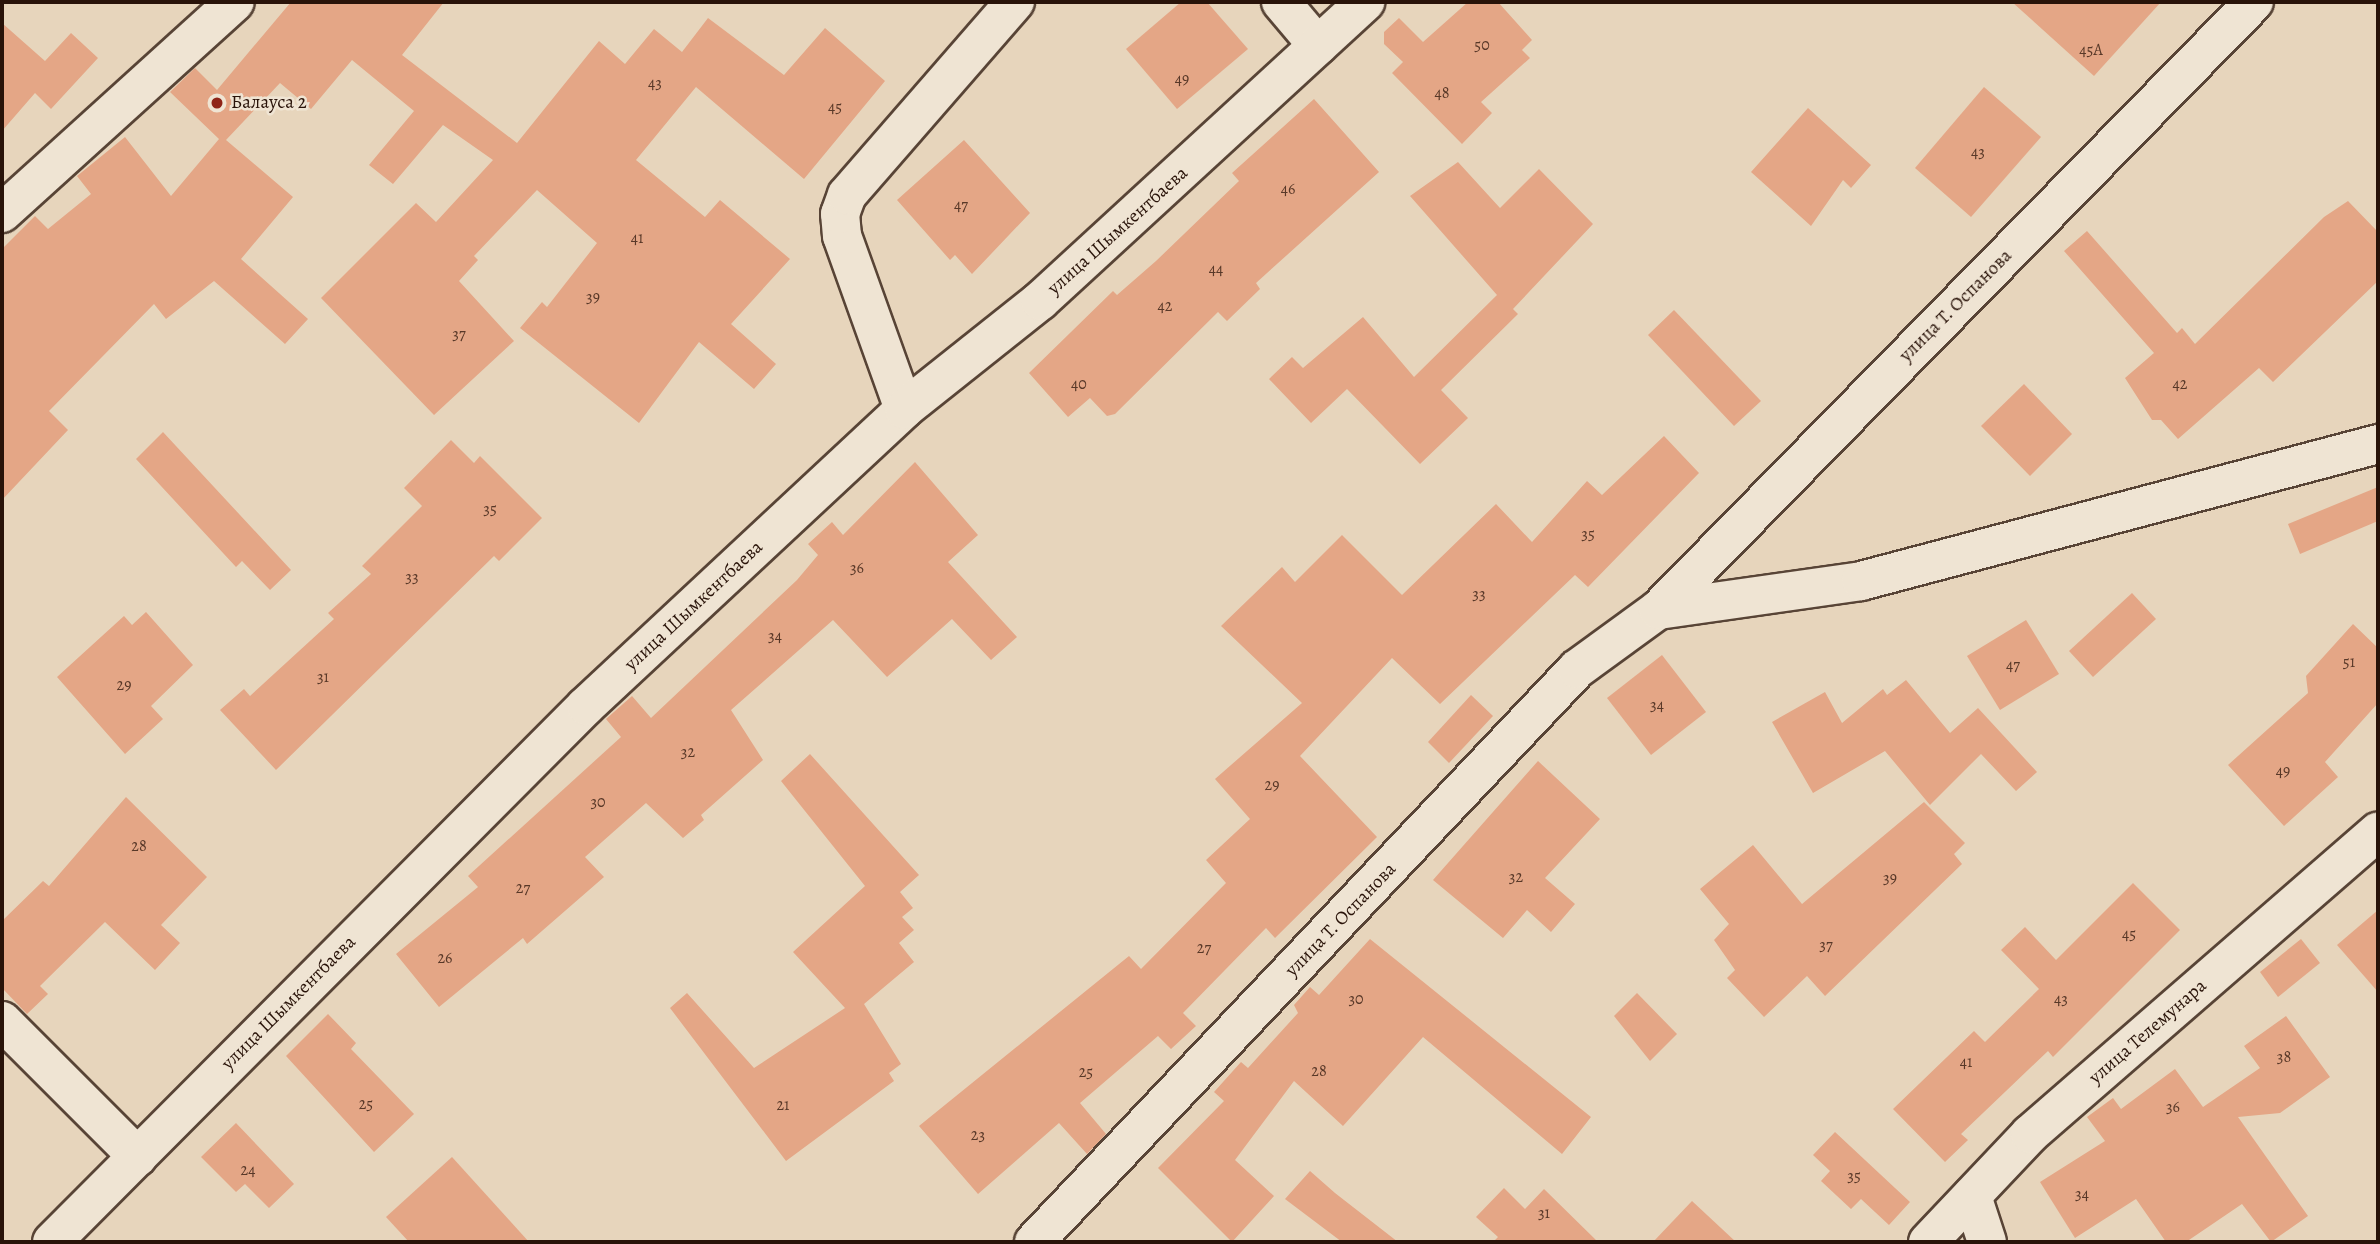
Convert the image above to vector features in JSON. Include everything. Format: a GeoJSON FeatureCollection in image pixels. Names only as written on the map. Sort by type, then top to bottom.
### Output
{"type":"FeatureCollection","features":[{"type":"Feature","properties":{"kind":"street"},"geometry":{"type":"LineString","coordinates":[[2,213],[235,2]]}},
{"type":"Feature","properties":{"kind":"street"},"geometry":{"type":"LineString","coordinates":[[904,409],[842,236],[840,214],[847,195],[1015,2]]}},
{"type":"Feature","properties":{"kind":"street"},"geometry":{"type":"LineString","coordinates":[[1281,2],[1318,46]]}},
{"type":"Feature","properties":{"kind":"street","name":"улица Шымкентбаева"},"geometry":{"type":"LineString","coordinates":[[52,1242],[586,706],[904,409],[1040,301],[1365,2]]}},
{"type":"Feature","properties":{"kind":"street","name":"улица Т. Оспанова"},"geometry":{"type":"LineString","coordinates":[[1034,1242],[1577,669],[1658,610],[2254,2]]}},
{"type":"Feature","properties":{"kind":"street","name":"улица Т. Оспанова"},"geometry":{"type":"LineString","coordinates":[[1658,610],[1861,581],[2378,444]]}},
{"type":"Feature","properties":{"kind":"street","name":"улица Телемунара"},"geometry":{"type":"LineString","coordinates":[[1928,1242],[2030,1134],[2378,831]]}},
{"type":"Feature","properties":{"kind":"street"},"geometry":{"type":"LineString","coordinates":[[2,1021],[138,1157]]}},
{"type":"Feature","properties":{"kind":"street"},"geometry":{"type":"LineString","coordinates":[[1972,1196],[1987,1242]]}},
{"type":"Feature","properties":{"kind":"building"},"geometry":{"type":"Polygon","coordinates":[[[291,2],[444,2],[402,55],[517,143],[599,41],[625,64],[654,29],[682,52],[708,18],[784,75],[825,28],[885,81],[804,179],[696,87],[636,160],[705,217],[720,200],[790,259],[731,324],[776,364],[754,389],[699,342],[639,423],[520,328],[542,302],[547,307],[597,243],[537,190],[474,256],[478,260],[459,281],[514,341],[434,415],[321,298],[416,203],[436,222],[493,160],[443,125],[393,184],[369,165],[414,111],[352,60],[311,109],[280,83],[226,140],[293,197],[241,259],[308,319],[285,344],[214,281],[166,319],[154,304],[49,411],[68,430],[2,500],[2,249],[35,216],[48,229],[91,194],[77,176],[125,137],[171,196],[219,139],[170,92],[195,68],[217,90],[291,2]]]}},
{"type":"Feature","properties":{"kind":"building"},"geometry":{"type":"Polygon","coordinates":[[[1181,2],[1207,2],[1248,49],[1177,109],[1126,49],[1181,2]]]}},
{"type":"Feature","properties":{"kind":"building"},"geometry":{"type":"Polygon","coordinates":[[[1468,2],[1498,2],[1532,40],[1522,50],[1530,58],[1481,102],[1492,113],[1462,144],[1392,73],[1403,62],[1384,44],[1384,32],[1399,18],[1423,42],[1468,2]]]}},
{"type":"Feature","properties":{"kind":"building"},"geometry":{"type":"Polygon","coordinates":[[[2012,2],[2161,2],[2094,76],[2012,2]]]}},
{"type":"Feature","properties":{"kind":"building"},"geometry":{"type":"Polygon","coordinates":[[[2,23],[45,61],[71,33],[98,58],[51,109],[35,93],[2,131],[2,23]]]}},
{"type":"Feature","properties":{"kind":"building"},"geometry":{"type":"Polygon","coordinates":[[[1984,87],[2041,137],[1971,217],[1915,168],[1984,87]]]}},
{"type":"Feature","properties":{"kind":"building"},"geometry":{"type":"Polygon","coordinates":[[[1314,99],[1379,172],[1256,283],[1260,289],[1227,321],[1218,312],[1115,414],[1107,416],[1090,398],[1068,417],[1029,373],[1113,291],[1117,295],[1156,261],[1239,181],[1232,173],[1314,99]]]}},
{"type":"Feature","properties":{"kind":"building"},"geometry":{"type":"Polygon","coordinates":[[[1808,108],[1871,165],[1851,188],[1843,180],[1811,226],[1751,172],[1808,108]]]}},
{"type":"Feature","properties":{"kind":"building"},"geometry":{"type":"Polygon","coordinates":[[[964,140],[1030,213],[972,274],[955,255],[950,260],[897,200],[964,140]]]}},
{"type":"Feature","properties":{"kind":"building"},"geometry":{"type":"Polygon","coordinates":[[[1458,162],[1500,208],[1539,169],[1593,224],[1513,309],[1518,314],[1441,390],[1468,418],[1420,464],[1347,389],[1311,423],[1269,379],[1292,357],[1303,368],[1363,317],[1414,377],[1497,295],[1410,196],[1458,162]]]}},
{"type":"Feature","properties":{"kind":"building"},"geometry":{"type":"Polygon","coordinates":[[[2348,201],[2378,232],[2378,281],[2273,382],[2259,368],[2178,439],[2161,420],[2152,420],[2125,378],[2154,353],[2064,251],[2087,231],[2177,333],[2182,328],[2195,344],[2324,217],[2348,201]]]}},
{"type":"Feature","properties":{"kind":"building"},"geometry":{"type":"Polygon","coordinates":[[[1674,310],[1761,401],[1734,426],[1648,335],[1674,310]]]}},
{"type":"Feature","properties":{"kind":"building"},"geometry":{"type":"Polygon","coordinates":[[[2024,384],[2072,434],[2030,476],[1981,426],[2024,384]]]}},
{"type":"Feature","properties":{"kind":"building"},"geometry":{"type":"Polygon","coordinates":[[[163,432],[291,570],[270,590],[242,561],[236,567],[136,459],[163,432]]]}},
{"type":"Feature","properties":{"kind":"building"},"geometry":{"type":"Polygon","coordinates":[[[1664,436],[1699,473],[1588,587],[1575,575],[1440,704],[1392,658],[1300,756],[1377,837],[1275,938],[1266,928],[1183,1013],[1196,1026],[1171,1049],[1158,1036],[1080,1103],[1106,1134],[1087,1154],[1059,1123],[978,1194],[919,1126],[1129,956],[1141,969],[1226,883],[1206,860],[1250,819],[1215,779],[1302,703],[1221,626],[1282,567],[1295,582],[1342,535],[1402,595],[1496,504],[1532,542],[1587,481],[1602,495],[1664,436]]]}},
{"type":"Feature","properties":{"kind":"building"},"geometry":{"type":"Polygon","coordinates":[[[451,440],[474,463],[480,456],[542,518],[499,561],[494,556],[276,770],[220,710],[244,689],[250,696],[334,619],[328,613],[371,574],[362,566],[422,506],[404,488],[451,440]]]}},
{"type":"Feature","properties":{"kind":"building"},"geometry":{"type":"Polygon","coordinates":[[[915,462],[978,535],[948,562],[1017,637],[991,660],[952,619],[887,677],[833,620],[731,710],[763,760],[701,815],[704,820],[683,838],[646,803],[585,857],[604,877],[527,944],[523,938],[439,1007],[396,954],[478,887],[468,876],[621,737],[606,719],[632,696],[651,718],[797,580],[818,555],[808,544],[832,522],[843,535],[915,462]]]}},
{"type":"Feature","properties":{"kind":"building"},"geometry":{"type":"Polygon","coordinates":[[[2378,487],[2378,521],[2300,554],[2288,524],[2378,487]]]}},
{"type":"Feature","properties":{"kind":"building"},"geometry":{"type":"Polygon","coordinates":[[[2132,593],[2156,619],[2093,677],[2069,651],[2132,593]]]}},
{"type":"Feature","properties":{"kind":"building"},"geometry":{"type":"Polygon","coordinates":[[[146,612],[193,665],[151,706],[163,719],[125,754],[57,677],[124,616],[132,625],[146,612]]]}},
{"type":"Feature","properties":{"kind":"building"},"geometry":{"type":"Polygon","coordinates":[[[2026,620],[2059,674],[2000,710],[1967,656],[2026,620]]]}},
{"type":"Feature","properties":{"kind":"building"},"geometry":{"type":"Polygon","coordinates":[[[2353,624],[2378,648],[2378,703],[2325,762],[2338,777],[2284,826],[2228,765],[2308,693],[2306,676],[2353,624]]]}},
{"type":"Feature","properties":{"kind":"building"},"geometry":{"type":"Polygon","coordinates":[[[1662,655],[1706,712],[1651,755],[1607,698],[1662,655]]]}},
{"type":"Feature","properties":{"kind":"building"},"geometry":{"type":"Polygon","coordinates":[[[1906,680],[1950,733],[1978,708],[2037,772],[2016,791],[1981,754],[1930,805],[1885,751],[1813,793],[1772,722],[1825,692],[1842,723],[1883,689],[1887,695],[1906,680]]]}},
{"type":"Feature","properties":{"kind":"building"},"geometry":{"type":"Polygon","coordinates":[[[1471,695],[1493,716],[1449,763],[1428,742],[1471,695]]]}},
{"type":"Feature","properties":{"kind":"building"},"geometry":{"type":"Polygon","coordinates":[[[810,754],[919,875],[900,892],[913,908],[902,917],[914,930],[899,943],[914,962],[864,1004],[901,1064],[889,1073],[894,1081],[786,1161],[670,1008],[687,993],[754,1068],[845,1008],[793,952],[865,886],[781,781],[810,754]]]}},
{"type":"Feature","properties":{"kind":"building"},"geometry":{"type":"Polygon","coordinates":[[[1538,761],[1600,819],[1545,878],[1575,904],[1551,932],[1527,910],[1503,938],[1433,880],[1538,761]]]}},
{"type":"Feature","properties":{"kind":"building"},"geometry":{"type":"Polygon","coordinates":[[[126,797],[207,877],[161,925],[180,943],[155,970],[105,922],[40,986],[48,994],[27,1014],[2,988],[2,921],[43,881],[49,886],[126,797]]]}},
{"type":"Feature","properties":{"kind":"building"},"geometry":{"type":"Polygon","coordinates":[[[1924,802],[1965,843],[1954,854],[1962,864],[1825,996],[1807,976],[1764,1017],[1727,978],[1735,970],[1714,940],[1729,924],[1700,889],[1753,845],[1802,904],[1924,802]]]}},
{"type":"Feature","properties":{"kind":"building"},"geometry":{"type":"Polygon","coordinates":[[[2133,883],[2180,930],[2053,1057],[2048,1051],[1961,1134],[1968,1140],[1945,1162],[1893,1109],[1974,1031],[1985,1042],[2039,989],[2001,950],[2025,927],[2056,960],[2133,883]]]}},
{"type":"Feature","properties":{"kind":"building"},"geometry":{"type":"Polygon","coordinates":[[[2378,910],[2378,992],[2337,945],[2378,910]]]}},
{"type":"Feature","properties":{"kind":"building"},"geometry":{"type":"Polygon","coordinates":[[[1370,939],[1591,1117],[1562,1154],[1423,1037],[1343,1126],[1294,1081],[1235,1160],[1274,1196],[1232,1242],[1158,1168],[1224,1101],[1214,1092],[1241,1062],[1248,1068],[1298,1013],[1294,1005],[1310,987],[1319,995],[1370,939]]]}},
{"type":"Feature","properties":{"kind":"building"},"geometry":{"type":"Polygon","coordinates":[[[2301,939],[2320,963],[2278,997],[2260,972],[2301,939]]]}},
{"type":"Feature","properties":{"kind":"building"},"geometry":{"type":"Polygon","coordinates":[[[1637,993],[1677,1034],[1650,1061],[1614,1016],[1637,993]]]}},
{"type":"Feature","properties":{"kind":"building"},"geometry":{"type":"Polygon","coordinates":[[[328,1014],[356,1043],[351,1049],[414,1114],[374,1152],[286,1056],[328,1014]]]}},
{"type":"Feature","properties":{"kind":"building"},"geometry":{"type":"Polygon","coordinates":[[[2286,1016],[2330,1077],[2280,1113],[2238,1117],[2308,1216],[2271,1242],[2242,1204],[2186,1242],[2166,1242],[2136,1199],[2075,1238],[2040,1182],[2105,1141],[2087,1117],[2113,1098],[2121,1109],[2175,1069],[2203,1107],[2260,1068],[2244,1046],[2286,1016]]]}},
{"type":"Feature","properties":{"kind":"building"},"geometry":{"type":"Polygon","coordinates":[[[236,1123],[294,1184],[269,1208],[245,1184],[236,1192],[201,1157],[236,1123]]]}},
{"type":"Feature","properties":{"kind":"building"},"geometry":{"type":"Polygon","coordinates":[[[1835,1132],[1910,1202],[1889,1225],[1861,1199],[1851,1209],[1821,1181],[1830,1171],[1813,1155],[1835,1132]]]}},
{"type":"Feature","properties":{"kind":"building"},"geometry":{"type":"Polygon","coordinates":[[[452,1157],[529,1242],[409,1242],[386,1217],[452,1157]]]}},
{"type":"Feature","properties":{"kind":"building"},"geometry":{"type":"Polygon","coordinates":[[[1310,1171],[1398,1242],[1342,1242],[1285,1199],[1310,1171]]]}},
{"type":"Feature","properties":{"kind":"building"},"geometry":{"type":"Polygon","coordinates":[[[1504,1188],[1525,1209],[1544,1189],[1598,1242],[1493,1242],[1498,1237],[1476,1217],[1504,1188]]]}},
{"type":"Feature","properties":{"kind":"building"},"geometry":{"type":"Polygon","coordinates":[[[1692,1201],[1736,1242],[1653,1242],[1692,1201]]]}},
{"type":"Feature","properties":{"kind":"place","name":"Балауса 2"},"geometry":{"type":"Point","coordinates":[217,103]}}]}
